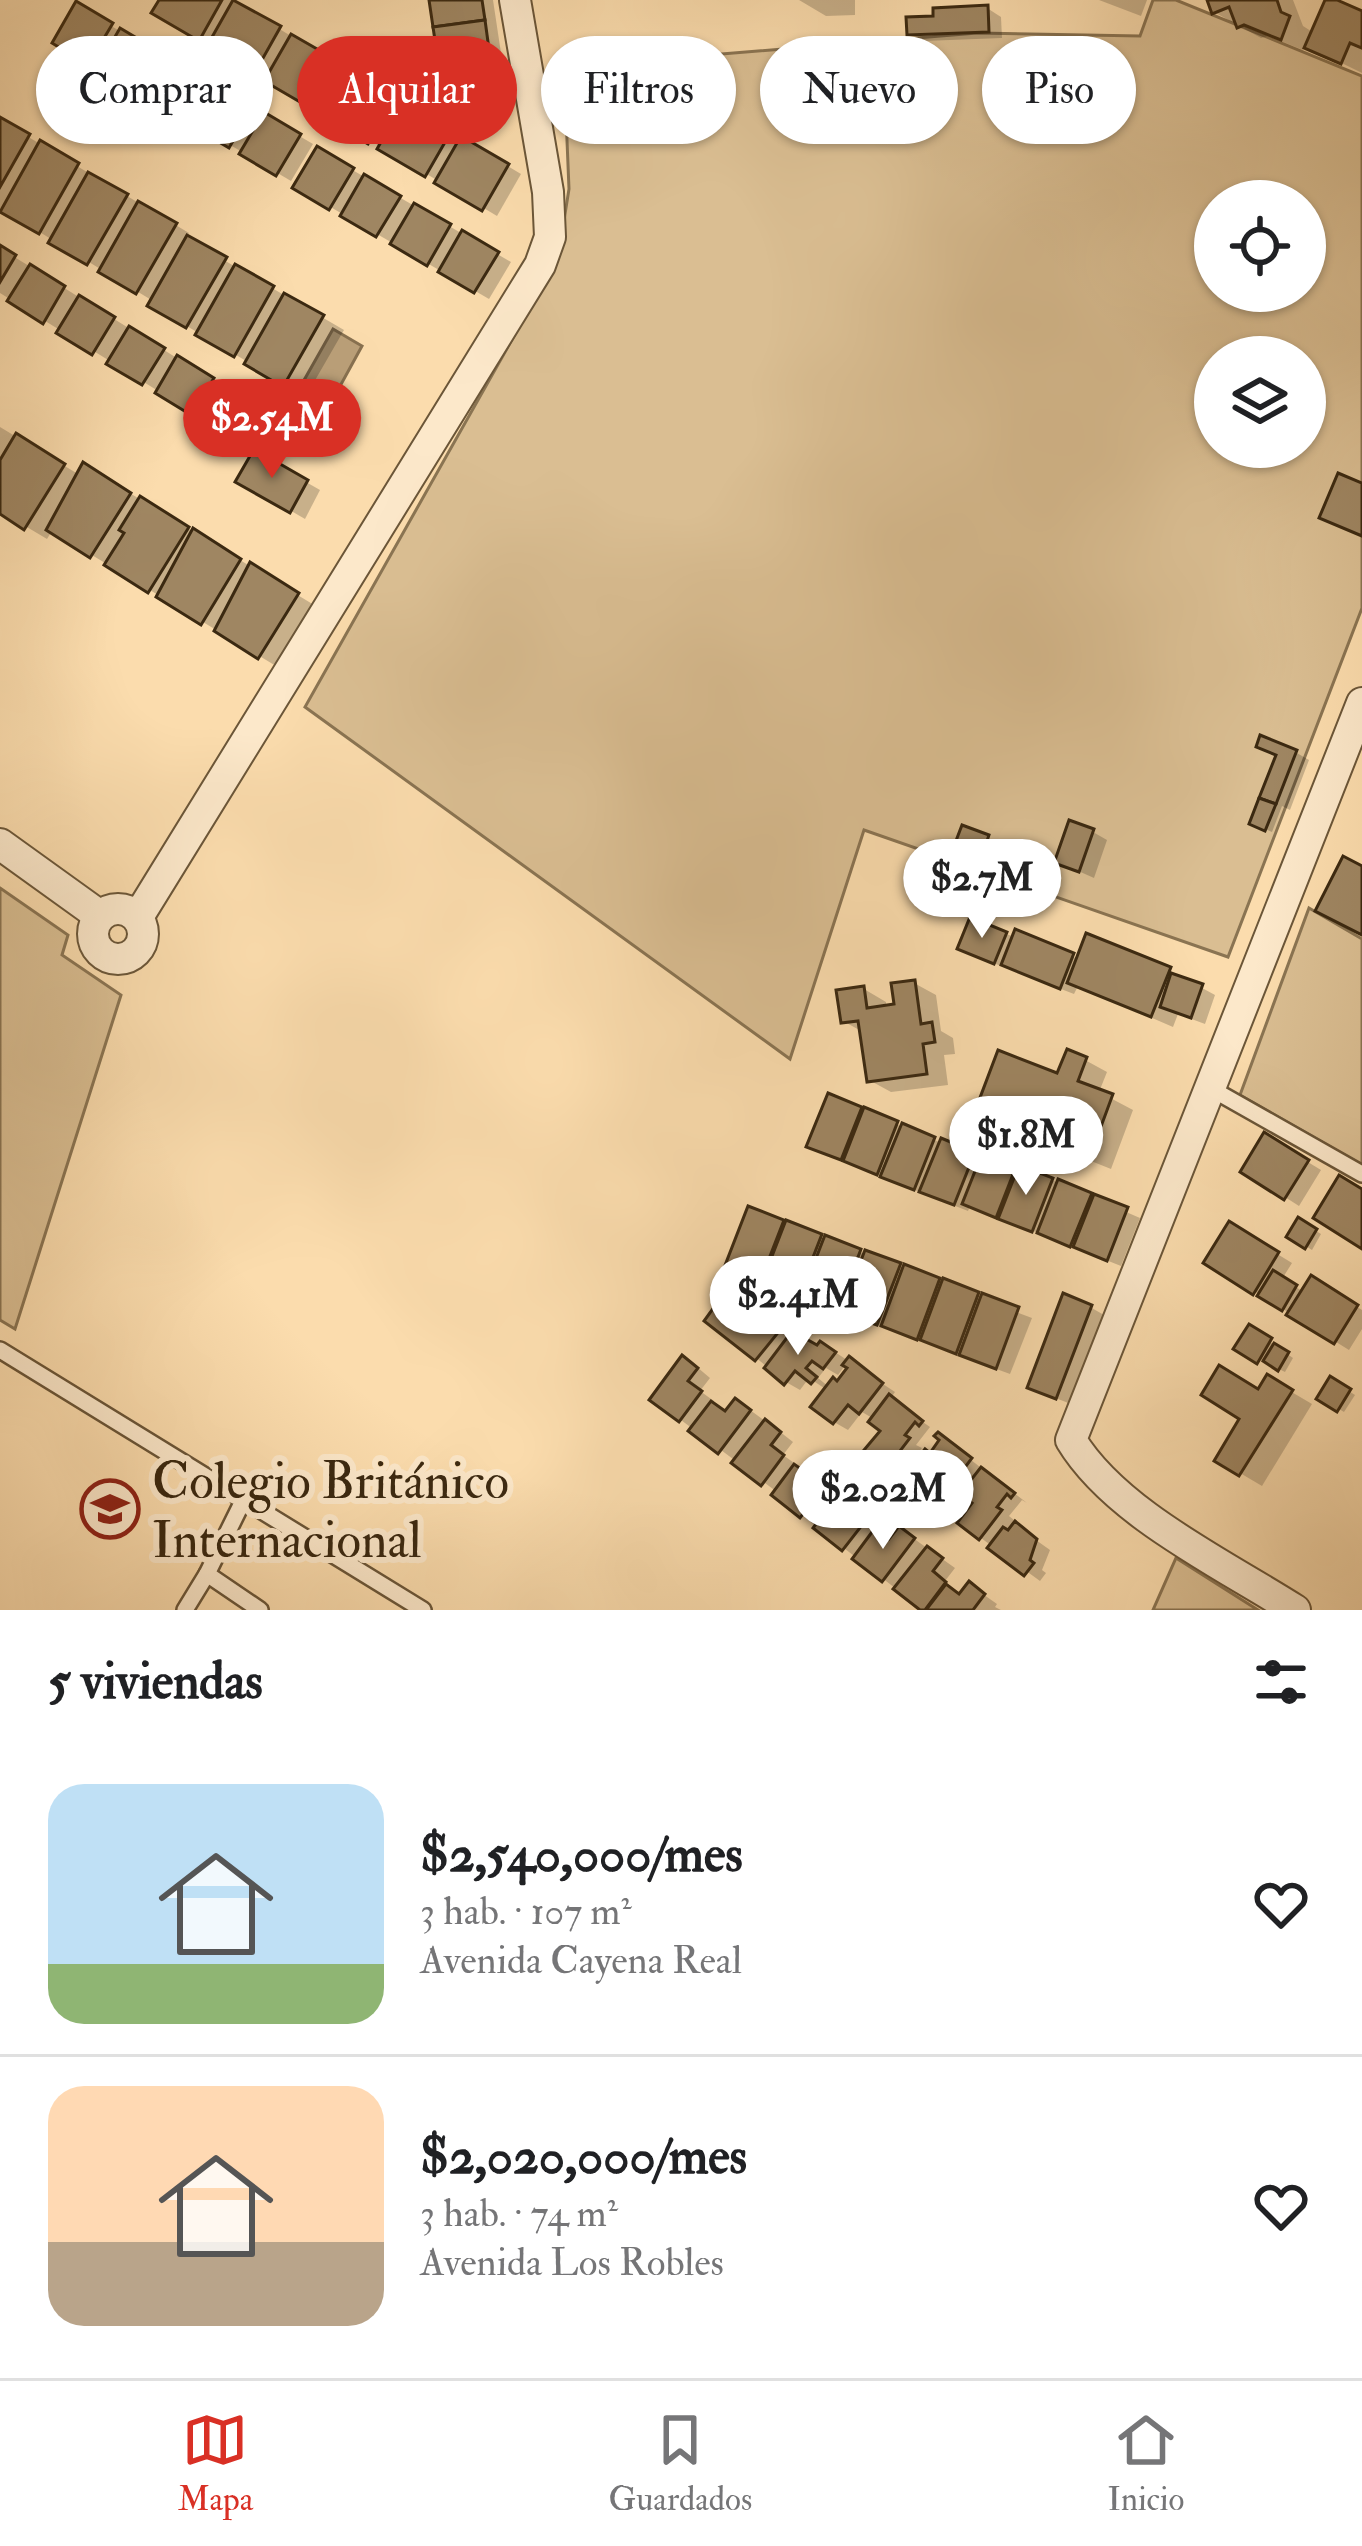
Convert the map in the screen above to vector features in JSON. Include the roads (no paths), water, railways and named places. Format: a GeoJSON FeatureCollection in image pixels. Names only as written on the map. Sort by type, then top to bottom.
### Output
{"type":"FeatureCollection","features":[{"type":"Feature","properties":{"kind":"street"},"geometry":{"type":"LineString","coordinates":[[100,916],[93,939],[102,953],[117,959],[138,933],[540,265],[550,237],[548,193],[515,0]]}},
{"type":"Feature","properties":{"kind":"street"},"geometry":{"type":"LineString","coordinates":[[1295,1610],[1114,1494],[1071,1441],[1362,703]]}},
{"type":"Feature","properties":{"kind":"street"},"geometry":{"type":"LineString","coordinates":[[0,844],[100,916]]}},
{"type":"Feature","properties":{"kind":"street"},"geometry":{"type":"LineString","coordinates":[[100,916],[123,909],[138,933]]}},
{"type":"Feature","properties":{"kind":"lane"},"geometry":{"type":"LineString","coordinates":[[1210,1088],[1362,1174]]}},
{"type":"Feature","properties":{"kind":"lane"},"geometry":{"type":"LineString","coordinates":[[0,1350],[423,1610]]}},
{"type":"Feature","properties":{"kind":"lane"},"geometry":{"type":"LineString","coordinates":[[185,1610],[243,1501]]}},
{"type":"Feature","properties":{"kind":"lane"},"geometry":{"type":"LineString","coordinates":[[207,1574],[260,1610]]}},
{"type":"Feature","properties":{"kind":"place","name":"Colegio Británico Internacional"},"geometry":{"type":"Point","coordinates":[110,1509]}}]}
